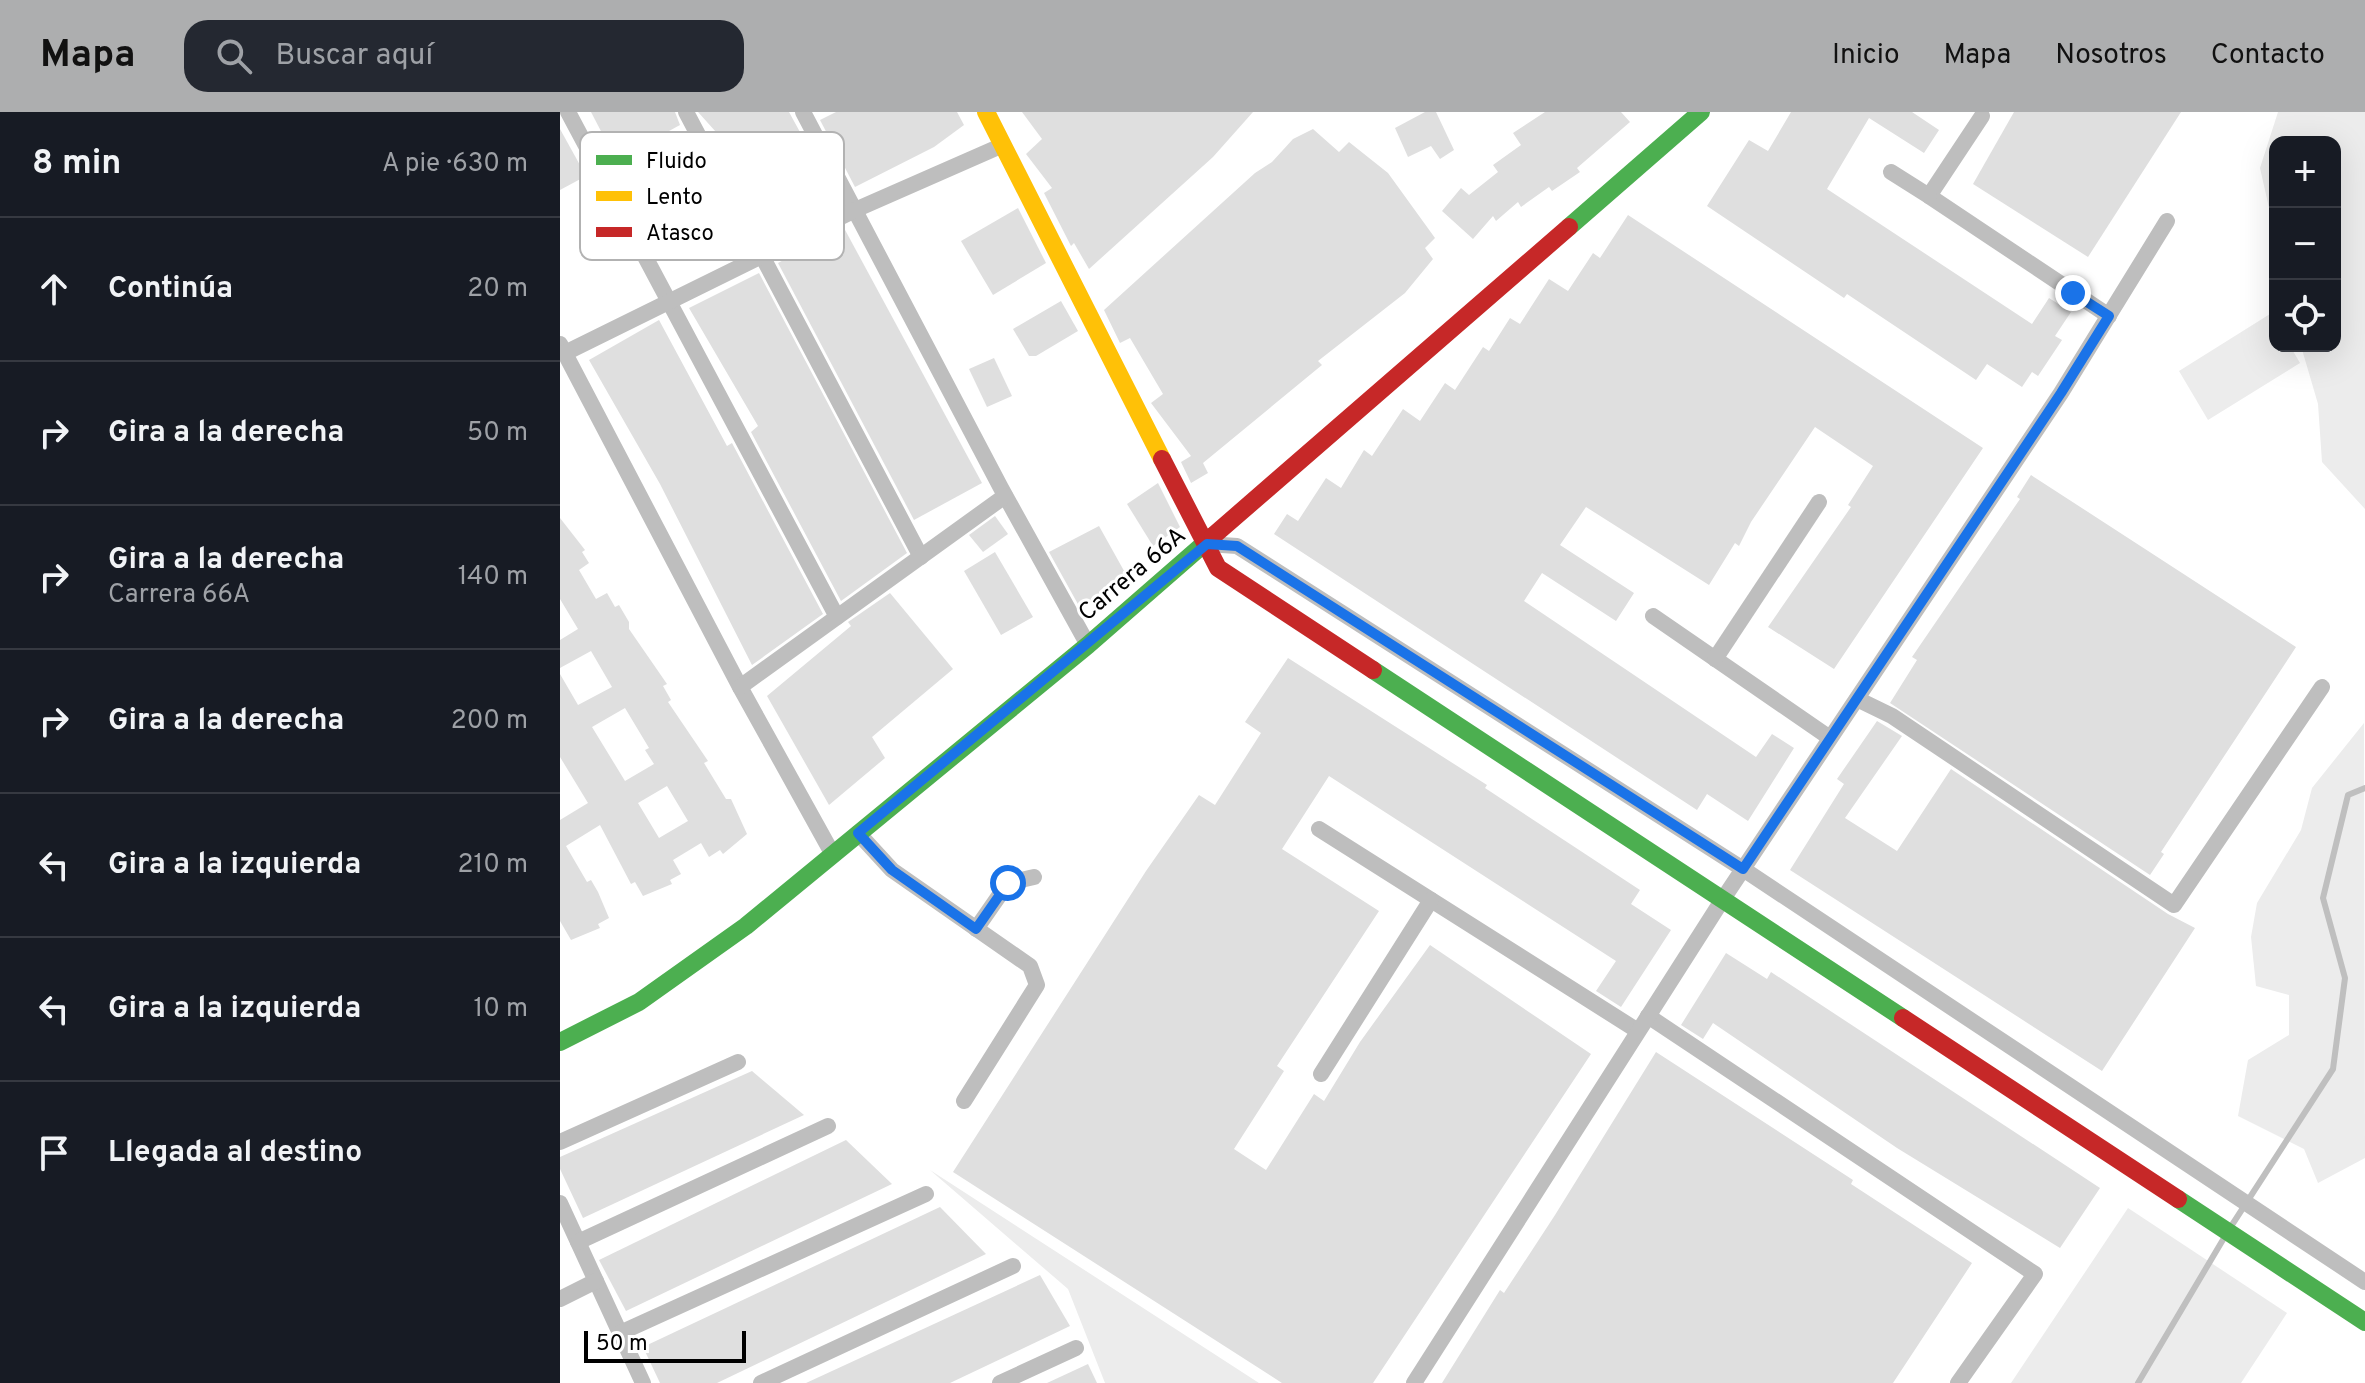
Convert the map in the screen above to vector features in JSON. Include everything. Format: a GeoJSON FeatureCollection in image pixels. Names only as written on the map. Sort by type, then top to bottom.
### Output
{"type":"FeatureCollection","features":[{"type":"Feature","properties":{"kind":"street"},"geometry":{"type":"LineString","coordinates":[[568,112],[580,135]]}},
{"type":"Feature","properties":{"kind":"street"},"geometry":{"type":"LineString","coordinates":[[686,112],[697,132]]}},
{"type":"Feature","properties":{"kind":"street"},"geometry":{"type":"LineString","coordinates":[[803,112],[814,132]]}},
{"type":"Feature","properties":{"kind":"street"},"geometry":{"type":"LineString","coordinates":[[986,112],[1218,568],[1721,902],[2365,1322]]}},
{"type":"Feature","properties":{"kind":"street","name":"Carrera 66A"},"geometry":{"type":"LineString","coordinates":[[563,1040],[639,1002],[694,965],[858,833],[1207,544],[1701,112]]}},
{"type":"Feature","properties":{"kind":"street"},"geometry":{"type":"LineString","coordinates":[[1929,196],[1982,116]]}},
{"type":"Feature","properties":{"kind":"street"},"geometry":{"type":"LineString","coordinates":[[844,215],[1003,145]]}},
{"type":"Feature","properties":{"kind":"street"},"geometry":{"type":"LineString","coordinates":[[1891,172],[2109,316]]}},
{"type":"Feature","properties":{"kind":"street"},"geometry":{"type":"LineString","coordinates":[[844,189],[1005,496],[1088,645]]}},
{"type":"Feature","properties":{"kind":"street"},"geometry":{"type":"LineString","coordinates":[[1414,1383],[1721,902],[2109,316],[2167,221]]}},
{"type":"Feature","properties":{"kind":"street"},"geometry":{"type":"LineString","coordinates":[[646,260],[837,617]]}},
{"type":"Feature","properties":{"kind":"street"},"geometry":{"type":"LineString","coordinates":[[754,260],[562,349],[740,687],[832,853]]}},
{"type":"Feature","properties":{"kind":"street"},"geometry":{"type":"LineString","coordinates":[[764,260],[921,557]]}},
{"type":"Feature","properties":{"kind":"street"},"geometry":{"type":"LineString","coordinates":[[740,687],[1005,496]]}},
{"type":"Feature","properties":{"kind":"street"},"geometry":{"type":"LineString","coordinates":[[1715,659],[1819,502]]}},
{"type":"Feature","properties":{"kind":"street"},"geometry":{"type":"LineString","coordinates":[[1207,544],[1237,546],[1743,869],[2276,1220],[2365,1282]]}},
{"type":"Feature","properties":{"kind":"street"},"geometry":{"type":"LineString","coordinates":[[1653,616],[1830,738]]}},
{"type":"Feature","properties":{"kind":"street"},"geometry":{"type":"LineString","coordinates":[[1857,699],[1892,716],[2174,905],[2322,687]]}},
{"type":"Feature","properties":{"kind":"street"},"geometry":{"type":"LineString","coordinates":[[1319,829],[1638,1031]]}},
{"type":"Feature","properties":{"kind":"street"},"geometry":{"type":"LineString","coordinates":[[858,833],[892,870],[1030,966],[1037,985],[964,1101]]}},
{"type":"Feature","properties":{"kind":"street"},"geometry":{"type":"LineString","coordinates":[[976,929],[1008,883],[1034,877]]}},
{"type":"Feature","properties":{"kind":"street"},"geometry":{"type":"LineString","coordinates":[[1321,1074],[1431,900]]}},
{"type":"Feature","properties":{"kind":"street"},"geometry":{"type":"LineString","coordinates":[[1648,1016],[2035,1274],[1958,1383]]}},
{"type":"Feature","properties":{"kind":"street"},"geometry":{"type":"LineString","coordinates":[[560,1142],[738,1062]]}},
{"type":"Feature","properties":{"kind":"street"},"geometry":{"type":"LineString","coordinates":[[578,1242],[828,1126]]}},
{"type":"Feature","properties":{"kind":"street"},"geometry":{"type":"LineString","coordinates":[[620,1333],[926,1194]]}},
{"type":"Feature","properties":{"kind":"street"},"geometry":{"type":"LineString","coordinates":[[560,1203],[643,1383]]}},
{"type":"Feature","properties":{"kind":"street"},"geometry":{"type":"LineString","coordinates":[[761,1383],[1013,1266]]}},
{"type":"Feature","properties":{"kind":"street"},"geometry":{"type":"LineString","coordinates":[[560,1299],[596,1281]]}},
{"type":"Feature","properties":{"kind":"street"},"geometry":{"type":"LineString","coordinates":[[1000,1383],[1076,1348]]}},
{"type":"Feature","properties":{"kind":"shaded area"},"geometry":{"type":"Polygon","coordinates":[[[2278,112],[2365,112],[2365,509],[2322,462],[2318,404],[2303,352],[2341,352],[2341,136],[2270,136],[2278,112]]]}},
{"type":"Feature","properties":{"kind":"shaded area"},"geometry":{"type":"Polygon","coordinates":[[[2269,140],[2269,208],[2260,168],[2269,140]]]}},
{"type":"Feature","properties":{"kind":"shaded area"},"geometry":{"type":"Polygon","coordinates":[[[2269,315],[2269,352],[2294,352],[2300,363],[2208,420],[2179,371],[2269,315]]]}},
{"type":"Feature","properties":{"kind":"shaded area"},"geometry":{"type":"Polygon","coordinates":[[[2364,723],[2365,1158],[2318,1183],[2304,1149],[2238,1116],[2248,1060],[2289,1035],[2289,995],[2256,986],[2251,937],[2257,903],[2301,830],[2312,788],[2364,723]]]}},
{"type":"Feature","properties":{"kind":"shaded area"},"geometry":{"type":"Polygon","coordinates":[[[930,1170],[1259,1383],[1105,1383],[1068,1289],[930,1170]]]}},
{"type":"Feature","properties":{"kind":"shaded area"},"geometry":{"type":"Polygon","coordinates":[[[2128,1208],[2287,1313],[2241,1383],[2011,1383],[2128,1208]]]}},
{"type":"Feature","properties":{"kind":"building"},"geometry":{"type":"Polygon","coordinates":[[[591,112],[675,112],[680,125],[667,132],[601,132],[591,112]]]}},
{"type":"Feature","properties":{"kind":"building"},"geometry":{"type":"Polygon","coordinates":[[[698,112],[789,112],[800,132],[716,132],[698,112]]]}},
{"type":"Feature","properties":{"kind":"building"},"geometry":{"type":"Polygon","coordinates":[[[836,112],[957,112],[964,125],[934,147],[855,187],[844,166],[844,132],[826,132],[820,120],[836,112]]]}},
{"type":"Feature","properties":{"kind":"building"},"geometry":{"type":"Polygon","coordinates":[[[1022,112],[1253,112],[1213,157],[1089,269],[1074,243],[1071,246],[1044,193],[1052,188],[1026,154],[1042,139],[1022,112]]]}},
{"type":"Feature","properties":{"kind":"building"},"geometry":{"type":"Polygon","coordinates":[[[1425,112],[1436,112],[1454,150],[1440,159],[1431,146],[1408,157],[1395,128],[1425,112]]]}},
{"type":"Feature","properties":{"kind":"building"},"geometry":{"type":"Polygon","coordinates":[[[1545,112],[1621,112],[1630,122],[1577,168],[1580,172],[1552,191],[1549,187],[1521,207],[1518,202],[1496,221],[1493,216],[1473,239],[1442,211],[1461,188],[1469,195],[1498,172],[1493,165],[1521,145],[1513,133],[1545,112]]]}},
{"type":"Feature","properties":{"kind":"building"},"geometry":{"type":"Polygon","coordinates":[[[1791,112],[1912,112],[1939,130],[1924,153],[1869,118],[1827,189],[2032,324],[2049,298],[2071,312],[2055,336],[2062,340],[2038,376],[2032,372],[2022,387],[1987,364],[1976,380],[1847,294],[1844,298],[1707,206],[1749,140],[1768,151],[1791,112]]]}},
{"type":"Feature","properties":{"kind":"building"},"geometry":{"type":"Polygon","coordinates":[[[2014,112],[2181,112],[2088,257],[1973,184],[2014,112]]]}},
{"type":"Feature","properties":{"kind":"building"},"geometry":{"type":"Polygon","coordinates":[[[560,129],[580,165],[580,179],[560,190],[560,129]]]}},
{"type":"Feature","properties":{"kind":"building"},"geometry":{"type":"Polygon","coordinates":[[[1313,129],[1339,152],[1349,142],[1388,173],[1435,238],[1425,248],[1433,259],[1405,293],[1318,361],[1322,365],[1203,463],[1208,473],[1191,483],[1181,462],[1191,456],[1151,403],[1163,394],[1130,338],[1120,343],[1104,310],[1255,173],[1272,162],[1293,139],[1313,129]]]}},
{"type":"Feature","properties":{"kind":"building"},"geometry":{"type":"Polygon","coordinates":[[[1018,208],[1046,263],[993,295],[961,241],[1018,208]]]}},
{"type":"Feature","properties":{"kind":"building"},"geometry":{"type":"Polygon","coordinates":[[[1628,215],[1983,448],[1834,669],[1768,627],[1851,507],[1848,505],[1873,466],[1815,427],[1751,522],[1739,546],[1735,543],[1709,585],[1586,507],[1560,545],[1634,593],[1616,621],[1542,573],[1524,601],[1756,757],[1772,734],[1794,748],[1748,821],[1707,794],[1697,810],[1274,534],[1287,514],[1298,521],[1326,478],[1341,488],[1364,450],[1372,456],[1403,409],[1420,421],[1445,383],[1455,390],[1483,347],[1489,351],[1510,318],[1520,324],[1549,279],[1568,291],[1593,253],[1600,258],[1628,215]]]}},
{"type":"Feature","properties":{"kind":"building"},"geometry":{"type":"Polygon","coordinates":[[[844,228],[982,483],[914,520],[778,263],[784,260],[844,260],[844,228]]]}},
{"type":"Feature","properties":{"kind":"building"},"geometry":{"type":"Polygon","coordinates":[[[759,273],[907,553],[841,601],[751,432],[758,426],[689,308],[759,273]]]}},
{"type":"Feature","properties":{"kind":"building"},"geometry":{"type":"Polygon","coordinates":[[[1061,301],[1078,331],[1036,356],[1029,356],[1013,329],[1061,301]]]}},
{"type":"Feature","properties":{"kind":"building"},"geometry":{"type":"Polygon","coordinates":[[[659,320],[727,446],[732,443],[823,614],[752,665],[660,484],[589,360],[659,320]]]}},
{"type":"Feature","properties":{"kind":"building"},"geometry":{"type":"Polygon","coordinates":[[[994,358],[1012,396],[987,407],[969,369],[994,358]]]}},
{"type":"Feature","properties":{"kind":"building"},"geometry":{"type":"Polygon","coordinates":[[[2031,475],[2296,647],[2161,852],[2164,854],[2150,875],[1890,703],[1917,660],[1912,657],[2020,499],[2017,497],[2031,475]]]}},
{"type":"Feature","properties":{"kind":"building"},"geometry":{"type":"Polygon","coordinates":[[[1158,483],[1180,527],[1153,546],[1127,504],[1158,483]]]}},
{"type":"Feature","properties":{"kind":"building"},"geometry":{"type":"Polygon","coordinates":[[[995,516],[1008,534],[983,552],[969,535],[995,516]]]}},
{"type":"Feature","properties":{"kind":"building"},"geometry":{"type":"Polygon","coordinates":[[[560,518],[585,550],[582,552],[589,563],[579,570],[596,599],[607,593],[615,607],[619,605],[629,622],[629,629],[667,684],[663,686],[671,700],[668,702],[708,761],[704,763],[726,799],[731,799],[747,834],[723,854],[720,850],[709,857],[701,843],[673,860],[681,874],[670,880],[672,884],[643,896],[635,882],[631,884],[600,825],[566,846],[587,882],[591,880],[609,918],[598,924],[600,928],[571,940],[560,921],[560,820],[588,803],[560,757],[560,674],[578,705],[612,687],[591,651],[560,668],[560,640],[578,629],[560,599],[560,518]],[[625,708],[592,727],[625,781],[654,764],[645,750],[649,748],[625,708]],[[667,786],[638,803],[659,838],[688,821],[667,786]]]}},
{"type":"Feature","properties":{"kind":"building"},"geometry":{"type":"Polygon","coordinates":[[[1099,526],[1128,578],[1110,588],[1112,591],[1079,606],[1049,552],[1099,526]]]}},
{"type":"Feature","properties":{"kind":"building"},"geometry":{"type":"Polygon","coordinates":[[[995,552],[1033,617],[1001,635],[964,571],[995,552]]]}},
{"type":"Feature","properties":{"kind":"building"},"geometry":{"type":"Polygon","coordinates":[[[890,593],[953,669],[872,737],[885,758],[829,805],[767,696],[851,626],[848,622],[890,593]]]}},
{"type":"Feature","properties":{"kind":"building"},"geometry":{"type":"Polygon","coordinates":[[[1288,658],[1487,785],[1485,788],[1640,890],[1631,904],[1671,930],[1621,1007],[1596,991],[1616,961],[1329,776],[1282,849],[1379,911],[1277,1066],[1284,1071],[1234,1149],[1266,1170],[1314,1094],[1324,1101],[1360,1042],[1430,945],[1591,1054],[1373,1383],[1282,1383],[953,1172],[1146,871],[1199,795],[1215,805],[1261,733],[1245,722],[1288,658]]]}},
{"type":"Feature","properties":{"kind":"building"},"geometry":{"type":"Polygon","coordinates":[[[1877,721],[1902,736],[1845,818],[1897,851],[1951,769],[2168,914],[2195,928],[2102,1071],[1790,870],[1844,784],[1837,779],[1877,721]]]}},
{"type":"Feature","properties":{"kind":"building"},"geometry":{"type":"Polygon","coordinates":[[[1726,953],[1767,979],[1771,972],[2100,1188],[2060,1248],[1897,1148],[1713,1023],[1703,1039],[1681,1025],[1726,953]]]}},
{"type":"Feature","properties":{"kind":"building"},"geometry":{"type":"Polygon","coordinates":[[[1656,1052],[1853,1180],[1851,1184],[1972,1263],[1893,1383],[1442,1383],[1500,1290],[1504,1293],[1555,1215],[1656,1052]]]}},
{"type":"Feature","properties":{"kind":"building"},"geometry":{"type":"Polygon","coordinates":[[[752,1071],[804,1115],[583,1218],[560,1169],[560,1157],[752,1071]]]}},
{"type":"Feature","properties":{"kind":"building"},"geometry":{"type":"Polygon","coordinates":[[[846,1140],[892,1184],[626,1311],[599,1260],[846,1140]]]}},
{"type":"Feature","properties":{"kind":"building"},"geometry":{"type":"Polygon","coordinates":[[[940,1207],[986,1254],[717,1383],[660,1383],[643,1347],[940,1207]]]}},
{"type":"Feature","properties":{"kind":"building"},"geometry":{"type":"Polygon","coordinates":[[[1040,1275],[1070,1326],[950,1383],[806,1383],[1040,1275]]]}},
{"type":"Feature","properties":{"kind":"building"},"geometry":{"type":"Polygon","coordinates":[[[1088,1364],[1097,1383],[1047,1383],[1088,1364]]]}},
{"type":"Feature","properties":{"kind":"waterway"},"geometry":{"type":"LineString","coordinates":[[2230,1228],[2333,1069],[2345,978],[2323,898],[2348,795],[2365,788]]}},
{"type":"Feature","properties":{"kind":"waterway"},"geometry":{"type":"LineString","coordinates":[[2138,1383],[2224,1238]]}},
{"type":"Feature","properties":{"kind":"traffic: fast"},"geometry":{"type":"LineString","coordinates":[[1569,227],[1701,112]]}},
{"type":"Feature","properties":{"kind":"traffic: fast"},"geometry":{"type":"LineString","coordinates":[[560,1042],[639,1002],[746,926],[1088,645],[1213,536]]}},
{"type":"Feature","properties":{"kind":"traffic: fast"},"geometry":{"type":"LineString","coordinates":[[1373,670],[1903,1018]]}},
{"type":"Feature","properties":{"kind":"traffic: fast"},"geometry":{"type":"LineString","coordinates":[[2178,1199],[2365,1322]]}},
{"type":"Feature","properties":{"kind":"traffic: slow"},"geometry":{"type":"LineString","coordinates":[[986,112],[1162,459]]}},
{"type":"Feature","properties":{"kind":"traffic: jam"},"geometry":{"type":"LineString","coordinates":[[1213,536],[1569,227]]}},
{"type":"Feature","properties":{"kind":"traffic: jam"},"geometry":{"type":"LineString","coordinates":[[1162,459],[1218,568],[1373,670]]}},
{"type":"Feature","properties":{"kind":"traffic: jam"},"geometry":{"type":"LineString","coordinates":[[1903,1018],[2178,1199]]}},
{"type":"Feature","properties":{"kind":"route"},"geometry":{"type":"LineString","coordinates":[[1008,883],[976,929],[892,870],[858,833],[1207,544],[1237,546],[1743,869],[2061,393],[2109,316],[2073,293]]}}]}
